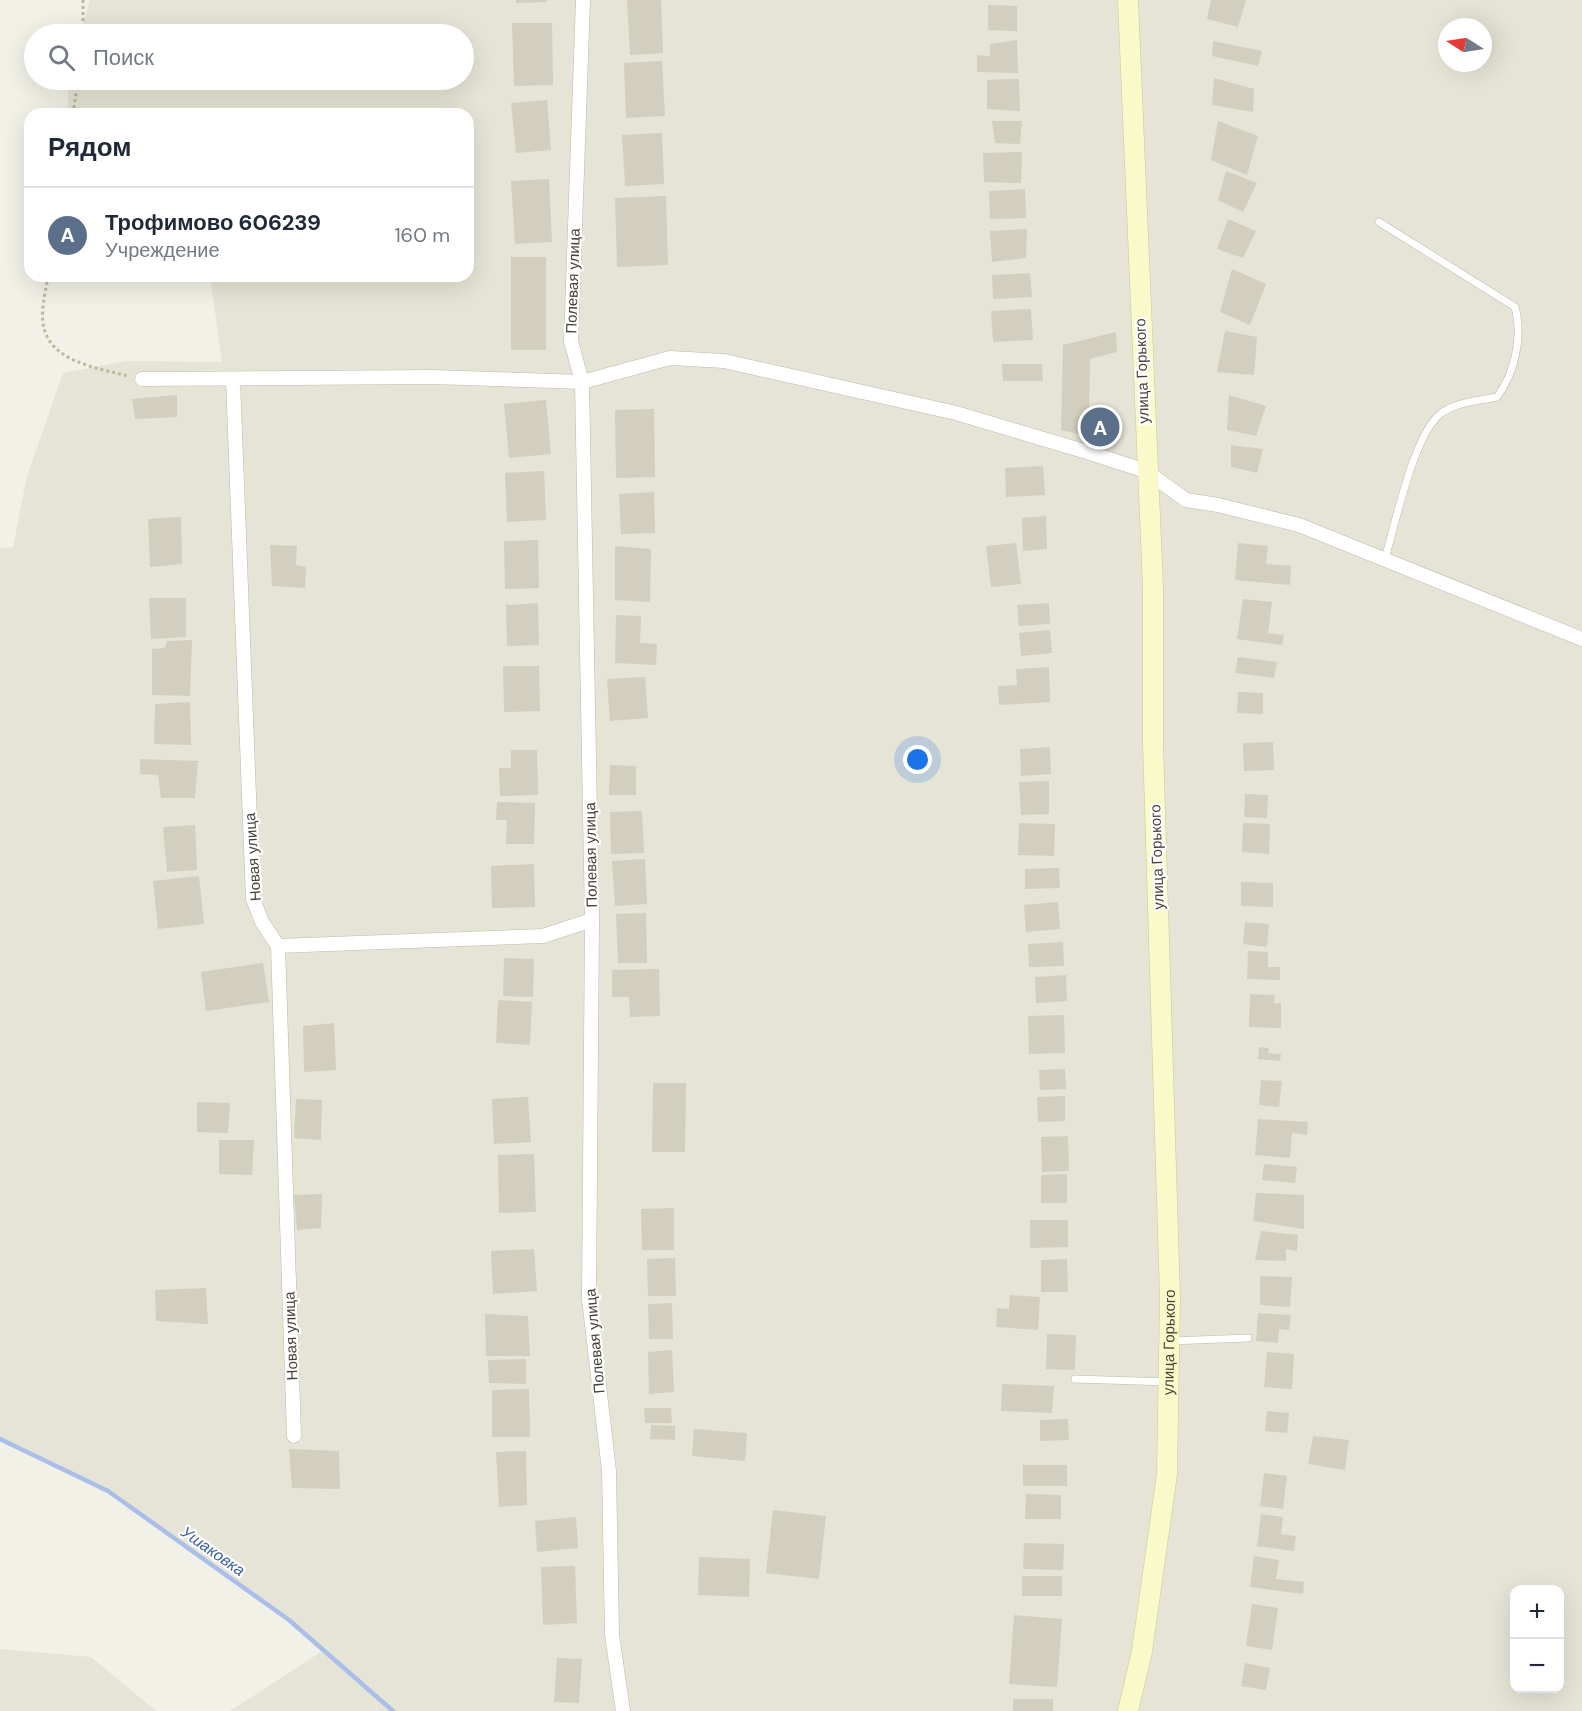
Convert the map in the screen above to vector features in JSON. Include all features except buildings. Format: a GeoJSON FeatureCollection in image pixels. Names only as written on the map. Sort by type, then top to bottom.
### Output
{"type":"FeatureCollection","features":[{"type":"Feature","properties":{"kind":"main road","name":"улица Горького"},"geometry":{"type":"LineString","coordinates":[[1128,0],[1152,587],[1154,756],[1169,1237],[1167,1474],[1142,1651],[1128,1711]]}},
{"type":"Feature","properties":{"kind":"street","name":"Полевая улица"},"geometry":{"type":"LineString","coordinates":[[583,0],[571,340],[582,382],[592,920],[589,1299],[609,1472],[612,1635],[623,1711]]}},
{"type":"Feature","properties":{"kind":"street"},"geometry":{"type":"LineString","coordinates":[[142,379],[432,377],[582,382],[670,358],[724,361],[956,413],[1146,471],[1186,500],[1218,505],[1299,525],[1582,639]]}},
{"type":"Feature","properties":{"kind":"street","name":"Новая улица"},"geometry":{"type":"LineString","coordinates":[[234,380],[251,876],[253,898],[262,922],[278,946],[294,1436]]}},
{"type":"Feature","properties":{"kind":"street"},"geometry":{"type":"LineString","coordinates":[[278,946],[543,936],[592,920]]}},
{"type":"Feature","properties":{"kind":"lane"},"geometry":{"type":"LineString","coordinates":[[1379,222],[1515,307],[1520,325],[1508,382],[1497,397],[1452,407],[1440,414],[1423,434],[1385,558]]}},
{"type":"Feature","properties":{"kind":"lane"},"geometry":{"type":"LineString","coordinates":[[1169,1341],[1248,1338]]}},
{"type":"Feature","properties":{"kind":"lane"},"geometry":{"type":"LineString","coordinates":[[1075,1379],[1168,1382]]}},
{"type":"Feature","properties":{"kind":"path"},"geometry":{"type":"LineString","coordinates":[[83,0],[84,24]]}},
{"type":"Feature","properties":{"kind":"path"},"geometry":{"type":"LineString","coordinates":[[74,108],[77,90]]}},
{"type":"Feature","properties":{"kind":"path"},"geometry":{"type":"LineString","coordinates":[[47,282],[43,323],[61,354],[86,365],[142,379]]}},
{"type":"Feature","properties":{"kind":"shaded area"},"geometry":{"type":"Polygon","coordinates":[[[90,0],[1582,0],[1582,1711],[230,1711],[324,1650],[289,1620],[108,1491],[0,1439],[0,548],[13,547],[27,476],[63,373],[126,361],[222,362],[211,282],[474,282],[474,108],[68,108],[68,90],[474,90],[474,24],[83,24],[90,0]]]}},
{"type":"Feature","properties":{"kind":"shaded area"},"geometry":{"type":"Polygon","coordinates":[[[0,1649],[91,1657],[156,1711],[0,1711],[0,1649]]]}},
{"type":"Feature","properties":{"kind":"waterway","name":"Ушаковка"},"geometry":{"type":"LineString","coordinates":[[0,1439],[108,1491],[289,1620],[393,1711]]}},
{"type":"Feature","properties":{"kind":"place","name":"Трофимово 606239"},"geometry":{"type":"Point","coordinates":[1100,427]}}]}
